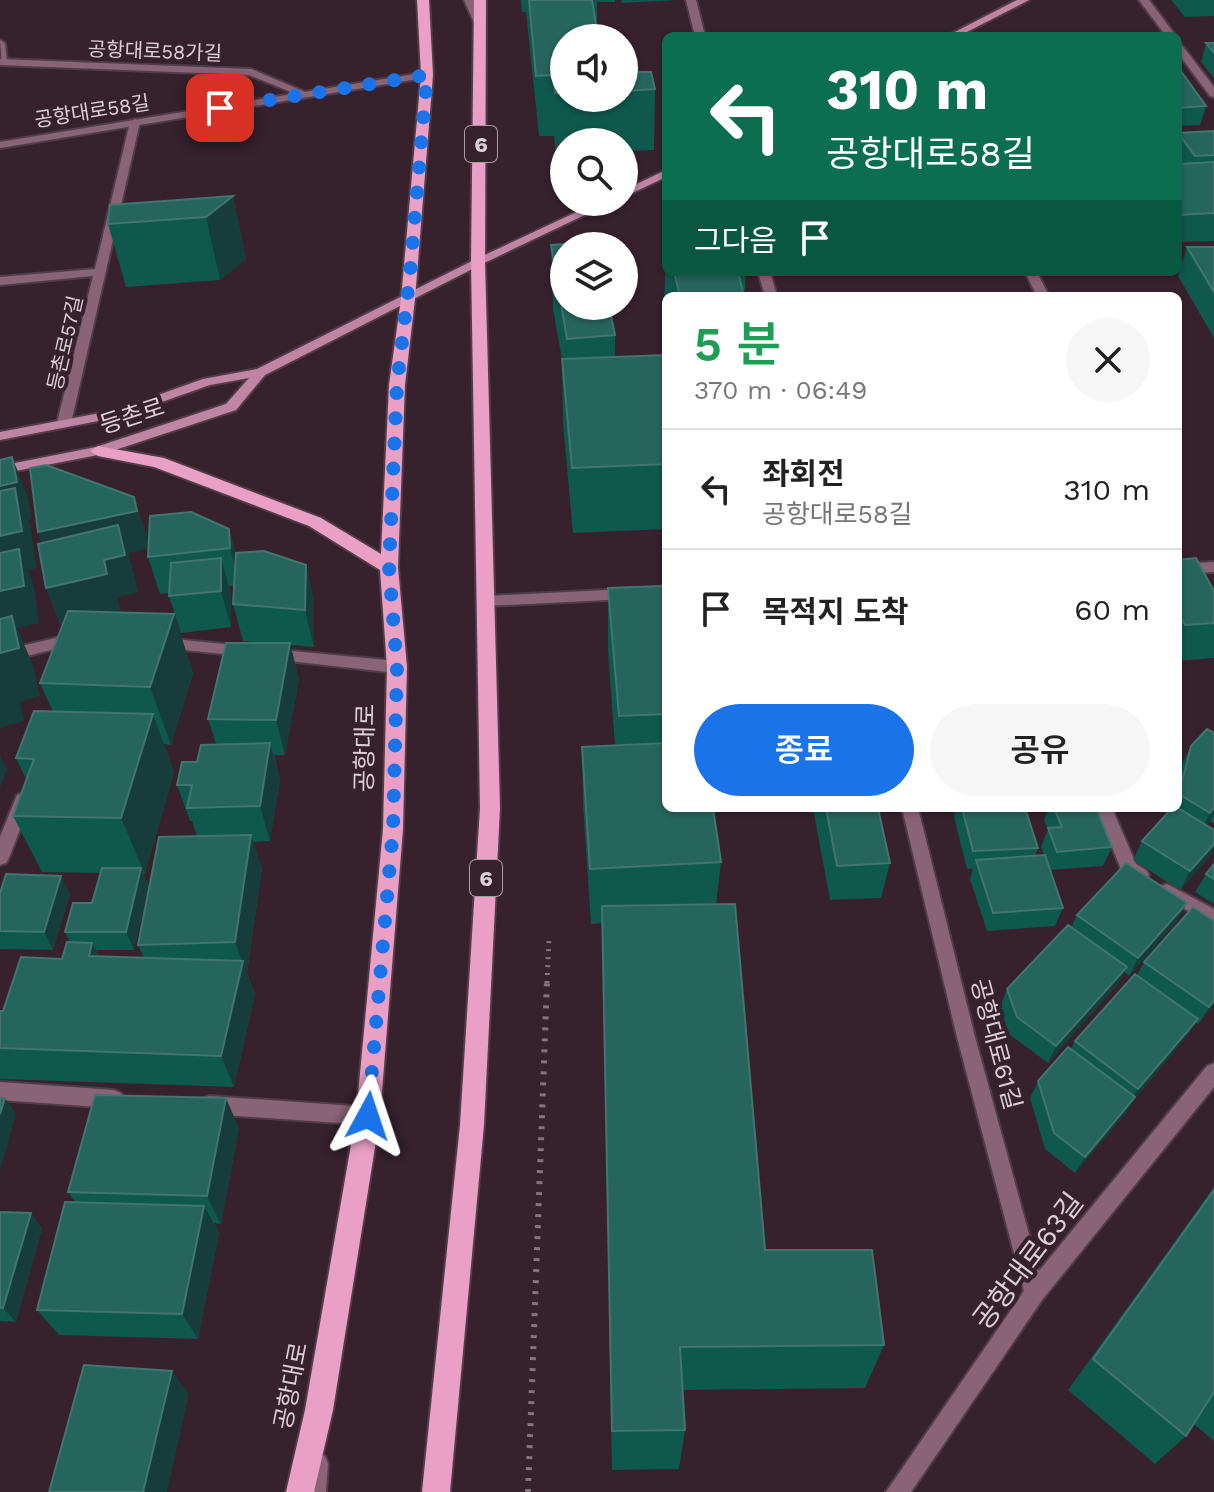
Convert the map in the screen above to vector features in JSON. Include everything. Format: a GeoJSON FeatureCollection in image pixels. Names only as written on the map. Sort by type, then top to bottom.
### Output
{"type":"FeatureCollection","features":[{"type":"Feature","properties":{"kind":"main road","name":"공항대로"},"geometry":{"type":"LineString","coordinates":[[300,1492],[319,1410],[368,1116],[393,829],[397,667],[389,567],[397,385],[408,299],[427,75],[423,0]]}},
{"type":"Feature","properties":{"kind":"main road","name":"6"},"geometry":{"type":"LineString","coordinates":[[436,1492],[472,1125],[490,808],[478,262],[480,0]]}},
{"type":"Feature","properties":{"kind":"main road"},"geometry":{"type":"LineString","coordinates":[[960,32],[1024,0]]}},
{"type":"Feature","properties":{"kind":"main road"},"geometry":{"type":"LineString","coordinates":[[638,187],[662,175]]}},
{"type":"Feature","properties":{"kind":"main road","name":"등촌로"},"geometry":{"type":"LineString","coordinates":[[0,436],[119,413],[207,382],[261,372],[478,262],[577,216]]}},
{"type":"Feature","properties":{"kind":"main road","name":"등촌로"},"geometry":{"type":"LineString","coordinates":[[0,470],[98,451],[231,407],[261,372]]}},
{"type":"Feature","properties":{"kind":"main road"},"geometry":{"type":"LineString","coordinates":[[98,451],[158,462],[315,522],[389,567]]}},
{"type":"Feature","properties":{"kind":"street"},"geometry":{"type":"LineString","coordinates":[[469,0],[481,27]]}},
{"type":"Feature","properties":{"kind":"street"},"geometry":{"type":"LineString","coordinates":[[691,0],[699,32]]}},
{"type":"Feature","properties":{"kind":"street"},"geometry":{"type":"LineString","coordinates":[[1144,0],[1168,32]]}},
{"type":"Feature","properties":{"kind":"street"},"geometry":{"type":"LineString","coordinates":[[0,43],[1,62]]}},
{"type":"Feature","properties":{"kind":"street"},"geometry":{"type":"LineString","coordinates":[[1182,51],[1214,94]]}},
{"type":"Feature","properties":{"kind":"street","name":"공항대로58가길"},"geometry":{"type":"LineString","coordinates":[[1,62],[251,72],[305,94]]}},
{"type":"Feature","properties":{"kind":"street","name":"공항대로58길"},"geometry":{"type":"LineString","coordinates":[[0,145],[427,75]]}},
{"type":"Feature","properties":{"kind":"street","name":"등촌로57길"},"geometry":{"type":"LineString","coordinates":[[64,423],[135,122]]}},
{"type":"Feature","properties":{"kind":"street","name":"등촌로57길"},"geometry":{"type":"LineString","coordinates":[[0,281],[100,272]]}},
{"type":"Feature","properties":{"kind":"street"},"geometry":{"type":"LineString","coordinates":[[1185,573],[1214,567]]}},
{"type":"Feature","properties":{"kind":"street"},"geometry":{"type":"LineString","coordinates":[[486,601],[662,592]]}},
{"type":"Feature","properties":{"kind":"street"},"geometry":{"type":"LineString","coordinates":[[149,641],[397,667]]}},
{"type":"Feature","properties":{"kind":"street"},"geometry":{"type":"LineString","coordinates":[[0,657],[87,642]]}},
{"type":"Feature","properties":{"kind":"street"},"geometry":{"type":"LineString","coordinates":[[0,858],[28,789]]}},
{"type":"Feature","properties":{"kind":"street","name":"공항대로61길"},"geometry":{"type":"LineString","coordinates":[[911,812],[966,1037],[1035,1293]]}},
{"type":"Feature","properties":{"kind":"street"},"geometry":{"type":"LineString","coordinates":[[1106,812],[1129,869],[1214,918]]}},
{"type":"Feature","properties":{"kind":"street","name":"공항대로63길"},"geometry":{"type":"LineString","coordinates":[[897,1492],[1035,1293],[1214,1072]]}},
{"type":"Feature","properties":{"kind":"street"},"geometry":{"type":"LineString","coordinates":[[0,1091],[138,1100]]}},
{"type":"Feature","properties":{"kind":"street"},"geometry":{"type":"LineString","coordinates":[[184,1103],[368,1116]]}},
{"type":"Feature","properties":{"kind":"street"},"geometry":{"type":"LineString","coordinates":[[315,1492],[319,1410]]}},
{"type":"Feature","properties":{"kind":"path"},"geometry":{"type":"LineString","coordinates":[[528,1492],[549,939]]}},
{"type":"Feature","properties":{"kind":"building"},"geometry":{"type":"Polygon","coordinates":[[[529,0],[592,0],[596,24],[550,24],[550,75],[536,76],[529,0]]]}},
{"type":"Feature","properties":{"kind":"building"},"geometry":{"type":"Polygon","coordinates":[[[638,72],[651,72],[655,89],[638,90],[638,72]]]}},
{"type":"Feature","properties":{"kind":"building"},"geometry":{"type":"Polygon","coordinates":[[[1182,73],[1206,106],[1182,108],[1182,73]]]}},
{"type":"Feature","properties":{"kind":"building"},"geometry":{"type":"Polygon","coordinates":[[[1214,131],[1214,155],[1195,156],[1182,138],[1182,133],[1214,131]]]}},
{"type":"Feature","properties":{"kind":"building"},"geometry":{"type":"Polygon","coordinates":[[[1214,162],[1214,213],[1182,215],[1182,164],[1214,162]]]}},
{"type":"Feature","properties":{"kind":"building"},"geometry":{"type":"Polygon","coordinates":[[[233,196],[206,217],[108,224],[110,205],[233,196]]]}},
{"type":"Feature","properties":{"kind":"building"},"geometry":{"type":"Polygon","coordinates":[[[1187,247],[1214,247],[1214,292],[1187,247]]]}},
{"type":"Feature","properties":{"kind":"building"},"geometry":{"type":"Polygon","coordinates":[[[675,276],[739,276],[743,292],[679,292],[675,276]]]}},
{"type":"Feature","properties":{"kind":"building"},"geometry":{"type":"Polygon","coordinates":[[[564,320],[612,320],[615,335],[567,339],[564,320]]]}},
{"type":"Feature","properties":{"kind":"building"},"geometry":{"type":"Polygon","coordinates":[[[662,355],[662,464],[572,468],[562,359],[662,355]]]}},
{"type":"Feature","properties":{"kind":"building"},"geometry":{"type":"Polygon","coordinates":[[[12,457],[17,482],[0,486],[0,460],[12,457]]]}},
{"type":"Feature","properties":{"kind":"building"},"geometry":{"type":"Polygon","coordinates":[[[46,465],[134,497],[137,511],[38,532],[30,468],[46,465]]]}},
{"type":"Feature","properties":{"kind":"building"},"geometry":{"type":"Polygon","coordinates":[[[15,488],[22,531],[0,536],[0,491],[15,488]]]}},
{"type":"Feature","properties":{"kind":"building"},"geometry":{"type":"Polygon","coordinates":[[[191,512],[229,529],[230,548],[148,557],[150,516],[191,512]]]}},
{"type":"Feature","properties":{"kind":"building"},"geometry":{"type":"Polygon","coordinates":[[[118,525],[125,555],[104,560],[107,574],[46,588],[38,544],[118,525]]]}},
{"type":"Feature","properties":{"kind":"building"},"geometry":{"type":"Polygon","coordinates":[[[19,549],[24,586],[0,591],[0,553],[19,549]]]}},
{"type":"Feature","properties":{"kind":"building"},"geometry":{"type":"Polygon","coordinates":[[[264,551],[306,565],[305,610],[233,604],[236,553],[264,551]]]}},
{"type":"Feature","properties":{"kind":"building"},"geometry":{"type":"Polygon","coordinates":[[[221,558],[221,591],[169,596],[171,563],[221,558]]]}},
{"type":"Feature","properties":{"kind":"building"},"geometry":{"type":"Polygon","coordinates":[[[1196,558],[1214,591],[1214,623],[1185,625],[1182,619],[1182,560],[1196,558]]]}},
{"type":"Feature","properties":{"kind":"building"},"geometry":{"type":"Polygon","coordinates":[[[662,586],[662,714],[619,716],[608,588],[662,586]]]}},
{"type":"Feature","properties":{"kind":"building"},"geometry":{"type":"Polygon","coordinates":[[[68,611],[174,614],[150,687],[40,683],[68,611]]]}},
{"type":"Feature","properties":{"kind":"building"},"geometry":{"type":"Polygon","coordinates":[[[12,616],[19,648],[0,653],[0,619],[12,616]]]}},
{"type":"Feature","properties":{"kind":"building"},"geometry":{"type":"Polygon","coordinates":[[[226,643],[290,643],[276,720],[208,719],[226,643]]]}},
{"type":"Feature","properties":{"kind":"building"},"geometry":{"type":"Polygon","coordinates":[[[34,711],[153,714],[121,818],[13,816],[34,759],[16,758],[34,711]]]}},
{"type":"Feature","properties":{"kind":"building"},"geometry":{"type":"Polygon","coordinates":[[[1207,729],[1214,733],[1214,808],[1210,813],[1182,796],[1182,782],[1191,746],[1207,729]]]}},
{"type":"Feature","properties":{"kind":"building"},"geometry":{"type":"Polygon","coordinates":[[[270,743],[260,806],[187,808],[192,785],[177,785],[182,762],[197,762],[201,745],[270,743]]]}},
{"type":"Feature","properties":{"kind":"building"},"geometry":{"type":"Polygon","coordinates":[[[662,743],[662,812],[714,812],[721,862],[590,869],[582,747],[662,743]]]}},
{"type":"Feature","properties":{"kind":"building"},"geometry":{"type":"Polygon","coordinates":[[[1182,810],[1214,830],[1214,844],[1190,871],[1142,841],[1168,812],[1182,810]]]}},
{"type":"Feature","properties":{"kind":"building"},"geometry":{"type":"Polygon","coordinates":[[[827,812],[879,812],[890,863],[837,866],[827,812]]]}},
{"type":"Feature","properties":{"kind":"building"},"geometry":{"type":"Polygon","coordinates":[[[963,812],[1026,812],[1038,848],[973,851],[963,812]]]}},
{"type":"Feature","properties":{"kind":"building"},"geometry":{"type":"Polygon","coordinates":[[[1056,812],[1098,812],[1112,847],[1057,852],[1048,828],[1062,827],[1056,812]]]}},
{"type":"Feature","properties":{"kind":"building"},"geometry":{"type":"Polygon","coordinates":[[[251,835],[235,942],[138,945],[159,837],[251,835]]]}},
{"type":"Feature","properties":{"kind":"building"},"geometry":{"type":"Polygon","coordinates":[[[1045,855],[1063,908],[993,913],[976,860],[1045,855]]]}},
{"type":"Feature","properties":{"kind":"building"},"geometry":{"type":"Polygon","coordinates":[[[1126,863],[1187,903],[1138,958],[1077,915],[1126,863]]]}},
{"type":"Feature","properties":{"kind":"building"},"geometry":{"type":"Polygon","coordinates":[[[1214,864],[1214,879],[1206,874],[1214,864]]]}},
{"type":"Feature","properties":{"kind":"building"},"geometry":{"type":"Polygon","coordinates":[[[102,868],[141,868],[126,932],[65,932],[73,903],[92,903],[102,868]]]}},
{"type":"Feature","properties":{"kind":"building"},"geometry":{"type":"Polygon","coordinates":[[[6,874],[61,876],[44,932],[0,931],[0,893],[6,874]]]}},
{"type":"Feature","properties":{"kind":"building"},"geometry":{"type":"Polygon","coordinates":[[[735,904],[765,1250],[872,1250],[884,1345],[680,1347],[685,1430],[612,1431],[602,906],[735,904]]]}},
{"type":"Feature","properties":{"kind":"building"},"geometry":{"type":"Polygon","coordinates":[[[1193,907],[1214,921],[1214,1000],[1209,1007],[1144,962],[1193,907]]]}},
{"type":"Feature","properties":{"kind":"building"},"geometry":{"type":"Polygon","coordinates":[[[1068,925],[1127,967],[1056,1046],[1017,1017],[1007,989],[1068,925]]]}},
{"type":"Feature","properties":{"kind":"building"},"geometry":{"type":"Polygon","coordinates":[[[67,942],[92,943],[89,956],[243,961],[221,1056],[0,1048],[0,1011],[3,1011],[21,957],[62,959],[67,942]]]}},
{"type":"Feature","properties":{"kind":"building"},"geometry":{"type":"Polygon","coordinates":[[[1135,974],[1198,1019],[1138,1089],[1075,1041],[1135,974]]]}},
{"type":"Feature","properties":{"kind":"building"},"geometry":{"type":"Polygon","coordinates":[[[1068,1047],[1135,1097],[1085,1157],[1054,1133],[1038,1081],[1068,1047]]]}},
{"type":"Feature","properties":{"kind":"building"},"geometry":{"type":"Polygon","coordinates":[[[95,1095],[226,1098],[207,1196],[68,1192],[95,1095]]]}},
{"type":"Feature","properties":{"kind":"building"},"geometry":{"type":"Polygon","coordinates":[[[1214,1190],[1214,1392],[1186,1436],[1093,1359],[1214,1190]]]}},
{"type":"Feature","properties":{"kind":"building"},"geometry":{"type":"Polygon","coordinates":[[[65,1202],[204,1206],[182,1314],[37,1310],[65,1202]]]}},
{"type":"Feature","properties":{"kind":"building"},"geometry":{"type":"Polygon","coordinates":[[[0,1212],[31,1213],[3,1308],[0,1308],[0,1212]]]}},
{"type":"Feature","properties":{"kind":"building"},"geometry":{"type":"Polygon","coordinates":[[[84,1365],[172,1371],[143,1492],[49,1492],[84,1365]]]}},
{"type":"Feature","properties":{"kind":"route"},"geometry":{"type":"LineString","coordinates":[[220,108],[427,75],[408,299],[397,385],[389,567],[397,667],[393,829],[368,1116]]}}]}
